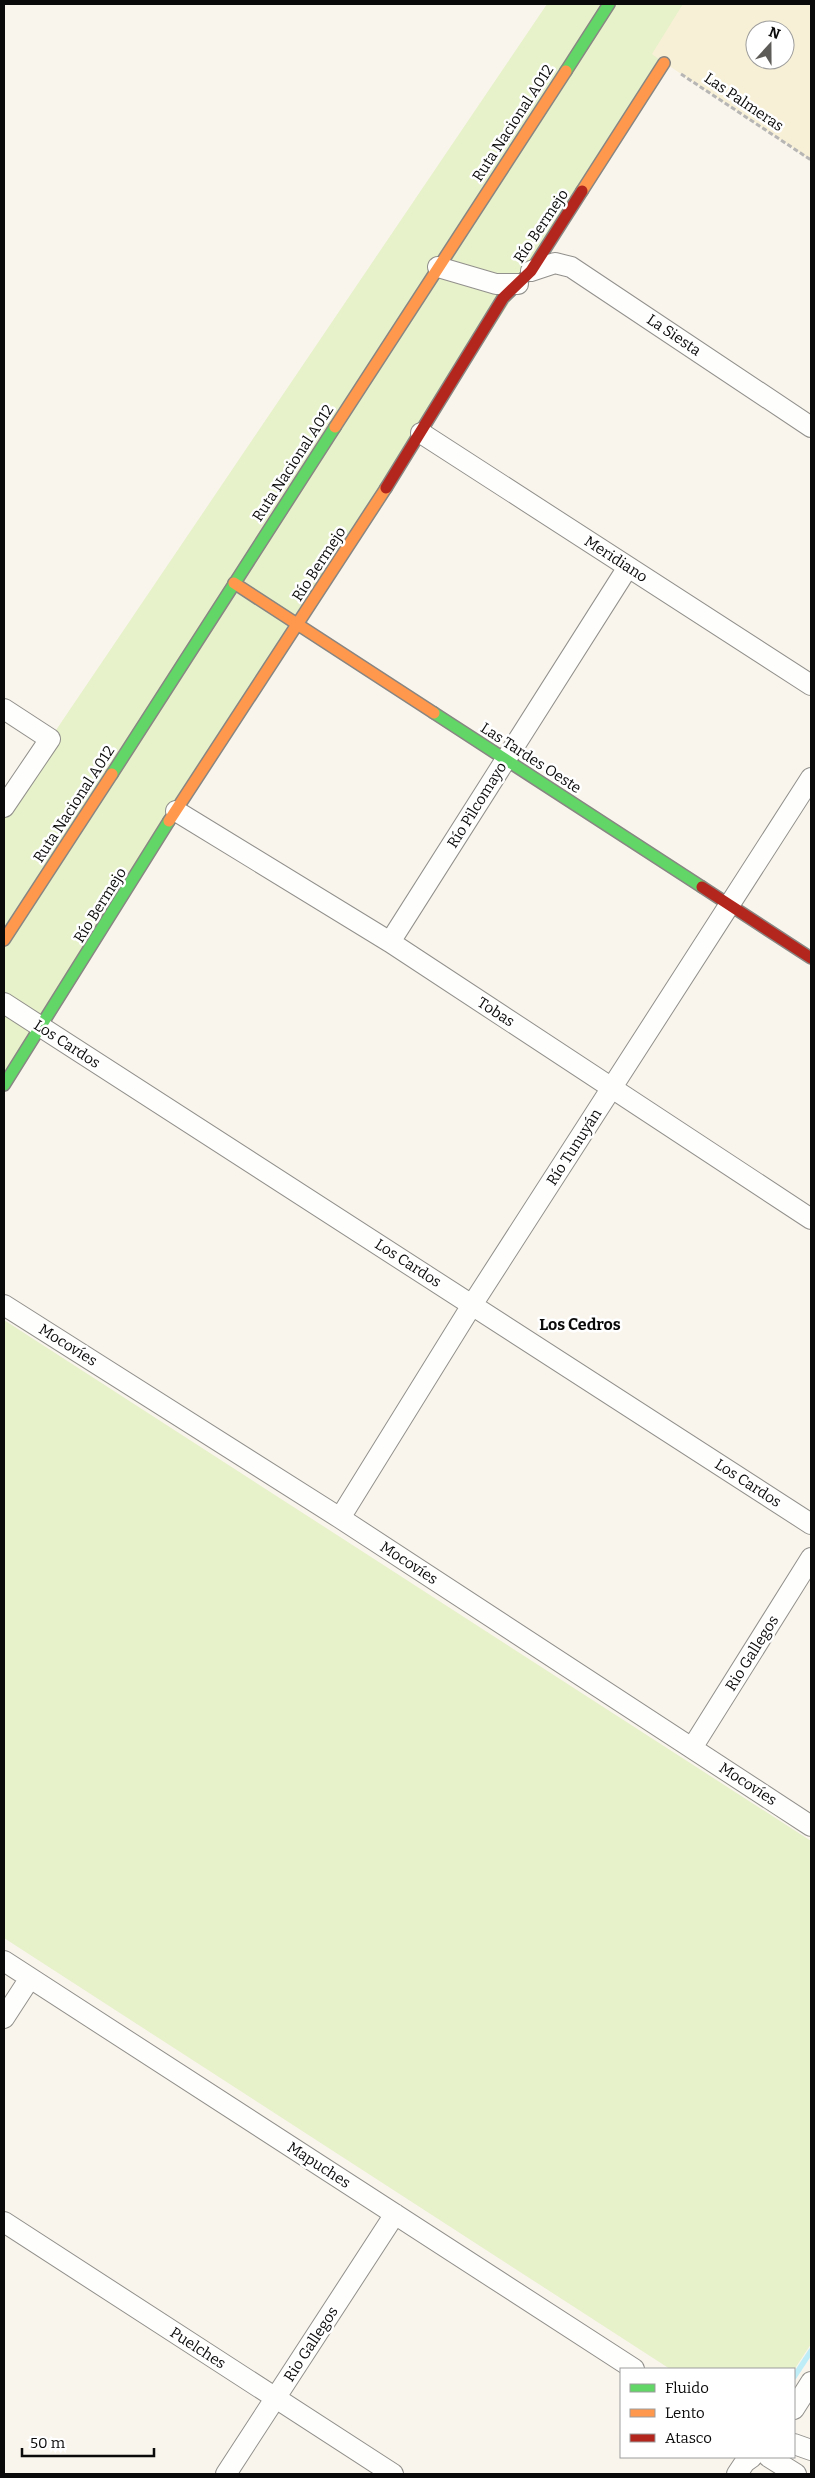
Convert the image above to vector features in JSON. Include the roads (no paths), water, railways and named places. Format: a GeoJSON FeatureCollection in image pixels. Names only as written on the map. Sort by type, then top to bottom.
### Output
{"type":"FeatureCollection","features":[{"type":"Feature","properties":{"kind":"main road","name":"Ruta Nacional A012"},"geometry":{"type":"LineString","coordinates":[[4,940],[609,4]]}},
{"type":"Feature","properties":{"kind":"main road","name":"Río Bermejo"},"geometry":{"type":"LineString","coordinates":[[4,1086],[176,811],[421,433],[503,298],[524,277],[664,63]]}},
{"type":"Feature","properties":{"kind":"main road","name":"Las Tardes Oeste"},"geometry":{"type":"LineString","coordinates":[[234,583],[811,958]]}},
{"type":"Feature","properties":{"kind":"street","name":"La Siesta"},"geometry":{"type":"LineString","coordinates":[[438,267],[496,284],[524,277],[555,263],[571,267],[811,427]]}},
{"type":"Feature","properties":{"kind":"street","name":"Meridiano"},"geometry":{"type":"LineString","coordinates":[[421,433],[811,685]]}},
{"type":"Feature","properties":{"kind":"street","name":"Río Pilcomayo"},"geometry":{"type":"LineString","coordinates":[[390,942],[628,567]]}},
{"type":"Feature","properties":{"kind":"street"},"geometry":{"type":"LineString","coordinates":[[4,709],[50,739],[4,807]]}},
{"type":"Feature","properties":{"kind":"street","name":"Río Tunuyán"},"geometry":{"type":"LineString","coordinates":[[340,1518],[472,1305],[811,778]]}},
{"type":"Feature","properties":{"kind":"street","name":"Tobas"},"geometry":{"type":"LineString","coordinates":[[176,811],[390,942],[811,1218]]}},
{"type":"Feature","properties":{"kind":"street","name":"Los Cardos"},"geometry":{"type":"LineString","coordinates":[[4,1003],[811,1524]]}},
{"type":"Feature","properties":{"kind":"street","name":"Mocovíes"},"geometry":{"type":"LineString","coordinates":[[4,1305],[340,1518],[811,1826]]}},
{"type":"Feature","properties":{"kind":"street","name":"Rio Gallegos"},"geometry":{"type":"LineString","coordinates":[[692,1748],[811,1558]]}},
{"type":"Feature","properties":{"kind":"street","name":"Mapuches"},"geometry":{"type":"LineString","coordinates":[[4,1961],[632,2368]]}},
{"type":"Feature","properties":{"kind":"street"},"geometry":{"type":"LineString","coordinates":[[4,2018],[30,1978]]}},
{"type":"Feature","properties":{"kind":"street","name":"Rio Gallegos"},"geometry":{"type":"LineString","coordinates":[[226,2474],[395,2214]]}},
{"type":"Feature","properties":{"kind":"street","name":"Puelches"},"geometry":{"type":"LineString","coordinates":[[4,2222],[393,2474]]}},
{"type":"Feature","properties":{"kind":"street"},"geometry":{"type":"LineString","coordinates":[[795,2407],[811,2382]]}},
{"type":"Feature","properties":{"kind":"street"},"geometry":{"type":"LineString","coordinates":[[795,2444],[811,2450]]}},
{"type":"Feature","properties":{"kind":"street"},"geometry":{"type":"LineString","coordinates":[[737,2474],[745,2462],[751,2458]]}},
{"type":"Feature","properties":{"kind":"street"},"geometry":{"type":"LineString","coordinates":[[771,2458],[796,2474]]}},
{"type":"Feature","properties":{"kind":"waterway"},"geometry":{"type":"LineString","coordinates":[[795,2375],[811,2351]]}},
{"type":"Feature","properties":{"kind":"district","name":"Los Cedros"},"geometry":{"type":"Point","coordinates":[580,1324]}}]}
